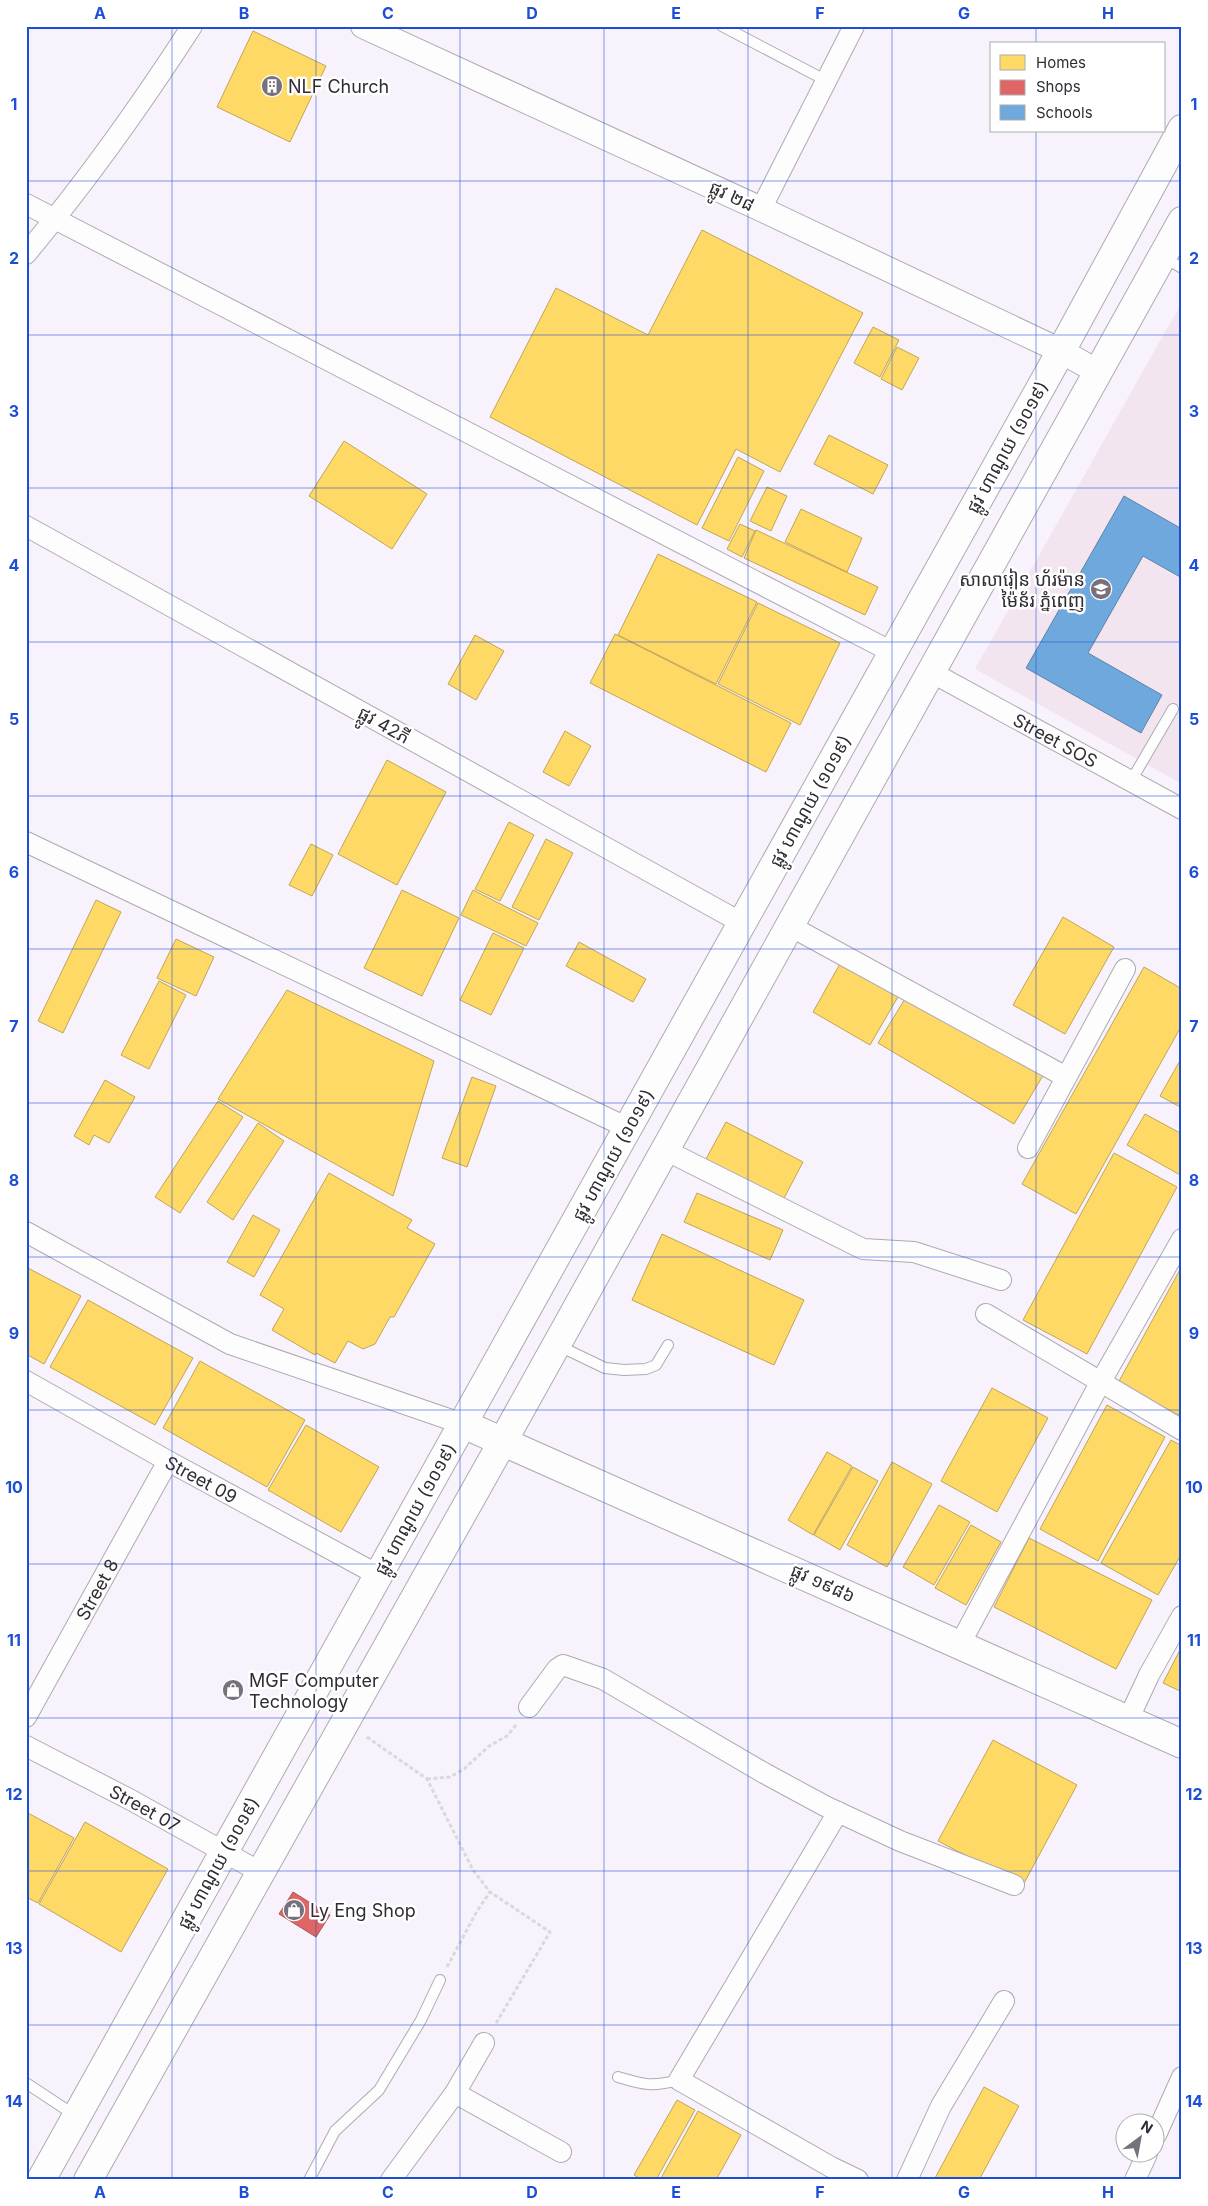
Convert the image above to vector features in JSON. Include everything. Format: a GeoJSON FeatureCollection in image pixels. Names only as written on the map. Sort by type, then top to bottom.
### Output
{"type":"FeatureCollection","features":[{"type":"Feature","properties":{"kind":"main road","name":"ផ្លូវ ហាណូយ (១០១៩)"},"geometry":{"type":"LineString","coordinates":[[41,2180],[1061,350],[1182,129]]}},
{"type":"Feature","properties":{"kind":"main road"},"geometry":{"type":"LineString","coordinates":[[88,2180],[503,1441],[1098,372],[1172,262],[1182,221]]}},
{"type":"Feature","properties":{"kind":"main road","name":"ផ្លូវ ១៩៨៦"},"geometry":{"type":"LineString","coordinates":[[463,1424],[1182,1744]]}},
{"type":"Feature","properties":{"kind":"street"},"geometry":{"type":"LineString","coordinates":[[26,254],[56,219],[156,82],[192,26]]}},
{"type":"Feature","properties":{"kind":"street","name":"ផ្លូវ ២៨"},"geometry":{"type":"LineString","coordinates":[[363,26],[761,209],[1061,350],[1098,372]]}},
{"type":"Feature","properties":{"kind":"street"},"geometry":{"type":"LineString","coordinates":[[761,209],[854,26]]}},
{"type":"Feature","properties":{"kind":"street"},"geometry":{"type":"LineString","coordinates":[[26,204],[892,652]]}},
{"type":"Feature","properties":{"kind":"street","name":"ផ្លូវ 42ភី"},"geometry":{"type":"LineString","coordinates":[[26,526],[742,923]]}},
{"type":"Feature","properties":{"kind":"street","name":"Street SOS"},"geometry":{"type":"LineString","coordinates":[[931,672],[1182,809]]}},
{"type":"Feature","properties":{"kind":"street"},"geometry":{"type":"LineString","coordinates":[[26,842],[628,1128]]}},
{"type":"Feature","properties":{"kind":"street"},"geometry":{"type":"LineString","coordinates":[[790,926],[1066,1077]]}},
{"type":"Feature","properties":{"kind":"street"},"geometry":{"type":"LineString","coordinates":[[1028,1148],[1125,969]]}},
{"type":"Feature","properties":{"kind":"street"},"geometry":{"type":"LineString","coordinates":[[665,1150],[863,1249],[914,1252],[1001,1280]]}},
{"type":"Feature","properties":{"kind":"street"},"geometry":{"type":"LineString","coordinates":[[26,1232],[230,1344],[463,1424]]}},
{"type":"Feature","properties":{"kind":"street"},"geometry":{"type":"LineString","coordinates":[[960,1644],[1100,1383],[1182,1239]]}},
{"type":"Feature","properties":{"kind":"street"},"geometry":{"type":"LineString","coordinates":[[986,1314],[1182,1430]]}},
{"type":"Feature","properties":{"kind":"street","name":"Street 09"},"geometry":{"type":"LineString","coordinates":[[26,1381],[168,1461],[378,1575]]}},
{"type":"Feature","properties":{"kind":"street","name":"Street 8"},"geometry":{"type":"LineString","coordinates":[[26,1717],[168,1461]]}},
{"type":"Feature","properties":{"kind":"street"},"geometry":{"type":"LineString","coordinates":[[1128,1720],[1149,1676],[1182,1616]]}},
{"type":"Feature","properties":{"kind":"street"},"geometry":{"type":"LineString","coordinates":[[529,1708],[557,1669],[563,1665],[574,1667],[603,1678],[756,1769],[838,1812],[900,1841],[1014,1885]]}},
{"type":"Feature","properties":{"kind":"street","name":"Street 07"},"geometry":{"type":"LineString","coordinates":[[26,1746],[131,1800],[260,1872]]}},
{"type":"Feature","properties":{"kind":"street"},"geometry":{"type":"LineString","coordinates":[[838,1812],[679,2080],[831,2167],[858,2180]]}},
{"type":"Feature","properties":{"kind":"street"},"geometry":{"type":"LineString","coordinates":[[907,2180],[941,2106],[1004,2001]]}},
{"type":"Feature","properties":{"kind":"street"},"geometry":{"type":"LineString","coordinates":[[391,2180],[456,2093],[484,2043]]}},
{"type":"Feature","properties":{"kind":"street"},"geometry":{"type":"LineString","coordinates":[[1165,2114],[1182,2077]]}},
{"type":"Feature","properties":{"kind":"street"},"geometry":{"type":"LineString","coordinates":[[456,2093],[561,2152]]}},
{"type":"Feature","properties":{"kind":"street"},"geometry":{"type":"LineString","coordinates":[[1136,2180],[1143,2164]]}},
{"type":"Feature","properties":{"kind":"lane"},"geometry":{"type":"LineString","coordinates":[[722,26],[827,81]]}},
{"type":"Feature","properties":{"kind":"lane"},"geometry":{"type":"LineString","coordinates":[[1131,781],[1173,709]]}},
{"type":"Feature","properties":{"kind":"lane"},"geometry":{"type":"LineString","coordinates":[[556,1344],[605,1368],[624,1370],[646,1369],[656,1365],[668,1345]]}},
{"type":"Feature","properties":{"kind":"lane"},"geometry":{"type":"LineString","coordinates":[[309,2180],[335,2131],[379,2090],[420,2020],[440,1980]]}},
{"type":"Feature","properties":{"kind":"lane"},"geometry":{"type":"LineString","coordinates":[[618,2077],[645,2085],[659,2085],[679,2080]]}},
{"type":"Feature","properties":{"kind":"lane"},"geometry":{"type":"LineString","coordinates":[[26,2083],[77,2116]]}},
{"type":"Feature","properties":{"kind":"path"},"geometry":{"type":"LineString","coordinates":[[427,1779],[450,1777],[464,1769],[489,1746],[507,1736],[529,1708]]}},
{"type":"Feature","properties":{"kind":"path"},"geometry":{"type":"LineString","coordinates":[[345,1721],[427,1779],[473,1870],[490,1892],[550,1932],[484,2043]]}},
{"type":"Feature","properties":{"kind":"path"},"geometry":{"type":"LineString","coordinates":[[440,1980],[477,1911],[490,1892]]}},
{"type":"Feature","properties":{"kind":"shaded area","name":"សាលារៀន ហ័រម៉ាន ម៉ៃន័រ ភ្នំពេញ"},"geometry":{"type":"Polygon","coordinates":[[[1182,302],[1182,784],[975,669],[1182,302]]]}},
{"type":"Feature","properties":{"kind":"building: Homes","name":"NLF Church"},"geometry":{"type":"Polygon","coordinates":[[[253,31],[326,66],[290,142],[217,107],[253,31]]]}},
{"type":"Feature","properties":{"kind":"building: Homes"},"geometry":{"type":"Polygon","coordinates":[[[702,230],[863,313],[780,472],[736,449],[697,525],[490,417],[556,288],[648,335],[702,230]]]}},
{"type":"Feature","properties":{"kind":"building: Homes"},"geometry":{"type":"Polygon","coordinates":[[[873,327],[899,340],[880,377],[854,363],[873,327]]]}},
{"type":"Feature","properties":{"kind":"building: Homes"},"geometry":{"type":"Polygon","coordinates":[[[897,347],[919,358],[902,390],[881,379],[897,347]]]}},
{"type":"Feature","properties":{"kind":"building: Homes"},"geometry":{"type":"Polygon","coordinates":[[[829,435],[888,465],[873,494],[814,464],[829,435]]]}},
{"type":"Feature","properties":{"kind":"building: Homes"},"geometry":{"type":"Polygon","coordinates":[[[344,441],[427,494],[392,549],[309,496],[344,441]]]}},
{"type":"Feature","properties":{"kind":"building: Homes"},"geometry":{"type":"Polygon","coordinates":[[[738,457],[764,471],[729,541],[702,528],[738,457]]]}},
{"type":"Feature","properties":{"kind":"building: Homes"},"geometry":{"type":"Polygon","coordinates":[[[767,487],[787,496],[771,531],[750,521],[767,487]]]}},
{"type":"Feature","properties":{"kind":"building: Homes"},"geometry":{"type":"Polygon","coordinates":[[[801,509],[862,538],[847,572],[785,542],[801,509]]]}},
{"type":"Feature","properties":{"kind":"building: Homes"},"geometry":{"type":"Polygon","coordinates":[[[740,524],[755,531],[742,557],[727,549],[740,524]]]}},
{"type":"Feature","properties":{"kind":"building: Homes"},"geometry":{"type":"Polygon","coordinates":[[[756,530],[878,587],[865,615],[744,558],[756,530]]]}},
{"type":"Feature","properties":{"kind":"building: Homes"},"geometry":{"type":"Polygon","coordinates":[[[658,554],[757,602],[716,684],[618,635],[658,554]]]}},
{"type":"Feature","properties":{"kind":"building: Homes"},"geometry":{"type":"Polygon","coordinates":[[[758,603],[840,643],[800,725],[718,684],[758,603]]]}},
{"type":"Feature","properties":{"kind":"building: Homes"},"geometry":{"type":"Polygon","coordinates":[[[615,634],[791,723],[766,772],[590,683],[615,634]]]}},
{"type":"Feature","properties":{"kind":"building: Homes"},"geometry":{"type":"Polygon","coordinates":[[[475,635],[504,651],[476,700],[448,684],[475,635]]]}},
{"type":"Feature","properties":{"kind":"building: Homes"},"geometry":{"type":"Polygon","coordinates":[[[565,731],[591,746],[569,786],[543,772],[565,731]]]}},
{"type":"Feature","properties":{"kind":"building: Homes"},"geometry":{"type":"Polygon","coordinates":[[[387,760],[446,792],[397,885],[338,854],[387,760]]]}},
{"type":"Feature","properties":{"kind":"building: Homes"},"geometry":{"type":"Polygon","coordinates":[[[509,822],[534,835],[500,901],[475,889],[509,822]]]}},
{"type":"Feature","properties":{"kind":"building: Homes"},"geometry":{"type":"Polygon","coordinates":[[[546,839],[573,853],[539,920],[512,907],[546,839]]]}},
{"type":"Feature","properties":{"kind":"building: Homes"},"geometry":{"type":"Polygon","coordinates":[[[311,844],[333,855],[312,896],[289,885],[311,844]]]}},
{"type":"Feature","properties":{"kind":"building: Homes"},"geometry":{"type":"Polygon","coordinates":[[[402,890],[459,918],[422,996],[364,968],[402,890]]]}},
{"type":"Feature","properties":{"kind":"building: Homes"},"geometry":{"type":"Polygon","coordinates":[[[473,890],[538,923],[526,946],[461,915],[473,890]]]}},
{"type":"Feature","properties":{"kind":"building: Homes"},"geometry":{"type":"Polygon","coordinates":[[[96,900],[121,912],[63,1033],[38,1021],[96,900]]]}},
{"type":"Feature","properties":{"kind":"building: Homes"},"geometry":{"type":"Polygon","coordinates":[[[1063,917],[1114,947],[1065,1034],[1013,1005],[1063,917]]]}},
{"type":"Feature","properties":{"kind":"building: Homes"},"geometry":{"type":"Polygon","coordinates":[[[493,933],[524,948],[491,1015],[460,1000],[493,933]]]}},
{"type":"Feature","properties":{"kind":"building: Homes"},"geometry":{"type":"Polygon","coordinates":[[[176,939],[214,957],[196,996],[157,978],[176,939]]]}},
{"type":"Feature","properties":{"kind":"building: Homes"},"geometry":{"type":"Polygon","coordinates":[[[579,942],[646,979],[633,1002],[566,966],[579,942]]]}},
{"type":"Feature","properties":{"kind":"building: Homes"},"geometry":{"type":"Polygon","coordinates":[[[841,962],[899,995],[870,1045],[813,1012],[841,962]]]}},
{"type":"Feature","properties":{"kind":"building: Homes"},"geometry":{"type":"Polygon","coordinates":[[[1144,967],[1182,989],[1182,1025],[1076,1214],[1022,1184],[1144,967]]]}},
{"type":"Feature","properties":{"kind":"building: Homes"},"geometry":{"type":"Polygon","coordinates":[[[159,981],[186,995],[149,1069],[121,1055],[159,981]]]}},
{"type":"Feature","properties":{"kind":"building: Homes"},"geometry":{"type":"Polygon","coordinates":[[[287,990],[434,1061],[393,1196],[218,1099],[287,990]]]}},
{"type":"Feature","properties":{"kind":"building: Homes"},"geometry":{"type":"Polygon","coordinates":[[[908,994],[1044,1074],[1014,1124],[878,1043],[908,994]]]}},
{"type":"Feature","properties":{"kind":"building: Homes"},"geometry":{"type":"Polygon","coordinates":[[[1182,1057],[1182,1108],[1160,1096],[1182,1057]]]}},
{"type":"Feature","properties":{"kind":"building: Homes"},"geometry":{"type":"Polygon","coordinates":[[[472,1077],[496,1086],[467,1167],[442,1158],[472,1077]]]}},
{"type":"Feature","properties":{"kind":"building: Homes"},"geometry":{"type":"Polygon","coordinates":[[[105,1080],[135,1097],[109,1143],[94,1135],[89,1145],[74,1136],[105,1080]]]}},
{"type":"Feature","properties":{"kind":"building: Homes"},"geometry":{"type":"Polygon","coordinates":[[[218,1101],[243,1117],[180,1213],[155,1197],[218,1101]]]}},
{"type":"Feature","properties":{"kind":"building: Homes"},"geometry":{"type":"Polygon","coordinates":[[[1145,1114],[1182,1134],[1182,1176],[1127,1145],[1145,1114]]]}},
{"type":"Feature","properties":{"kind":"building: Homes"},"geometry":{"type":"Polygon","coordinates":[[[726,1122],[803,1162],[783,1200],[706,1159],[726,1122]]]}},
{"type":"Feature","properties":{"kind":"building: Homes"},"geometry":{"type":"Polygon","coordinates":[[[258,1123],[284,1141],[233,1220],[207,1202],[258,1123]]]}},
{"type":"Feature","properties":{"kind":"building: Homes"},"geometry":{"type":"Polygon","coordinates":[[[1114,1153],[1177,1187],[1087,1354],[1023,1320],[1114,1153]]]}},
{"type":"Feature","properties":{"kind":"building: Homes"},"geometry":{"type":"Polygon","coordinates":[[[329,1173],[412,1220],[407,1228],[435,1244],[394,1317],[390,1317],[375,1344],[363,1349],[348,1341],[335,1363],[316,1353],[315,1355],[272,1330],[284,1309],[260,1295],[329,1173]]]}},
{"type":"Feature","properties":{"kind":"building: Homes"},"geometry":{"type":"Polygon","coordinates":[[[697,1193],[783,1230],[770,1260],[684,1222],[697,1193]]]}},
{"type":"Feature","properties":{"kind":"building: Homes"},"geometry":{"type":"Polygon","coordinates":[[[253,1215],[280,1230],[254,1277],[227,1262],[253,1215]]]}},
{"type":"Feature","properties":{"kind":"building: Homes"},"geometry":{"type":"Polygon","coordinates":[[[662,1234],[804,1300],[774,1365],[632,1300],[662,1234]]]}},
{"type":"Feature","properties":{"kind":"building: Homes"},"geometry":{"type":"Polygon","coordinates":[[[1182,1266],[1182,1408],[1178,1415],[1118,1383],[1182,1266]]]}},
{"type":"Feature","properties":{"kind":"building: Homes"},"geometry":{"type":"Polygon","coordinates":[[[26,1267],[81,1296],[44,1364],[26,1354],[26,1267]]]}},
{"type":"Feature","properties":{"kind":"building: Homes"},"geometry":{"type":"Polygon","coordinates":[[[88,1300],[193,1358],[155,1425],[50,1367],[88,1300]]]}},
{"type":"Feature","properties":{"kind":"building: Homes"},"geometry":{"type":"Polygon","coordinates":[[[200,1361],[305,1420],[267,1487],[163,1428],[200,1361]]]}},
{"type":"Feature","properties":{"kind":"building: Homes"},"geometry":{"type":"Polygon","coordinates":[[[992,1388],[1048,1418],[997,1512],[941,1481],[992,1388]]]}},
{"type":"Feature","properties":{"kind":"building: Homes"},"geometry":{"type":"Polygon","coordinates":[[[1107,1405],[1165,1437],[1098,1561],[1040,1529],[1107,1405]]]}},
{"type":"Feature","properties":{"kind":"building: Homes"},"geometry":{"type":"Polygon","coordinates":[[[306,1425],[379,1467],[341,1532],[268,1490],[306,1425]]]}},
{"type":"Feature","properties":{"kind":"building: Homes"},"geometry":{"type":"Polygon","coordinates":[[[1171,1440],[1182,1446],[1182,1553],[1158,1595],[1101,1563],[1171,1440]]]}},
{"type":"Feature","properties":{"kind":"building: Homes"},"geometry":{"type":"Polygon","coordinates":[[[827,1452],[852,1466],[813,1535],[788,1520],[827,1452]]]}},
{"type":"Feature","properties":{"kind":"building: Homes"},"geometry":{"type":"Polygon","coordinates":[[[892,1462],[932,1484],[887,1567],[847,1545],[892,1462]]]}},
{"type":"Feature","properties":{"kind":"building: Homes"},"geometry":{"type":"Polygon","coordinates":[[[853,1467],[878,1481],[840,1550],[814,1535],[853,1467]]]}},
{"type":"Feature","properties":{"kind":"building: Homes"},"geometry":{"type":"Polygon","coordinates":[[[939,1505],[970,1522],[934,1585],[903,1567],[939,1505]]]}},
{"type":"Feature","properties":{"kind":"building: Homes"},"geometry":{"type":"Polygon","coordinates":[[[971,1525],[1001,1542],[966,1605],[935,1588],[971,1525]]]}},
{"type":"Feature","properties":{"kind":"building: Homes"},"geometry":{"type":"Polygon","coordinates":[[[1029,1538],[1152,1600],[1116,1669],[994,1607],[1029,1538]]]}},
{"type":"Feature","properties":{"kind":"building: Homes"},"geometry":{"type":"Polygon","coordinates":[[[1182,1646],[1182,1692],[1163,1683],[1182,1646]]]}},
{"type":"Feature","properties":{"kind":"building: Homes"},"geometry":{"type":"Polygon","coordinates":[[[993,1740],[1077,1785],[1023,1885],[938,1841],[993,1740]]]}},
{"type":"Feature","properties":{"kind":"building: Homes"},"geometry":{"type":"Polygon","coordinates":[[[26,1812],[74,1838],[38,1903],[26,1897],[26,1812]]]}},
{"type":"Feature","properties":{"kind":"building: Homes"},"geometry":{"type":"Polygon","coordinates":[[[85,1822],[168,1869],[121,1952],[39,1904],[85,1822]]]}},
{"type":"Feature","properties":{"kind":"building: Homes"},"geometry":{"type":"Polygon","coordinates":[[[984,2087],[1019,2106],[979,2180],[934,2180],[984,2087]]]}},
{"type":"Feature","properties":{"kind":"building: Homes"},"geometry":{"type":"Polygon","coordinates":[[[677,2100],[695,2110],[656,2180],[642,2180],[634,2175],[677,2100]]]}},
{"type":"Feature","properties":{"kind":"building: Homes"},"geometry":{"type":"Polygon","coordinates":[[[698,2111],[741,2135],[716,2180],[660,2180],[698,2111]]]}},
{"type":"Feature","properties":{"kind":"building: Shops"},"geometry":{"type":"Polygon","coordinates":[[[293,1892],[330,1915],[316,1937],[279,1914],[293,1892]]]}},
{"type":"Feature","properties":{"kind":"building: Schools"},"geometry":{"type":"Polygon","coordinates":[[[1124,496],[1182,529],[1182,578],[1143,556],[1088,653],[1162,695],[1141,733],[1026,668],[1124,496]]]}},
{"type":"Feature","properties":{"kind":"place","name":"NLF Church"},"geometry":{"type":"Point","coordinates":[272,86]}},
{"type":"Feature","properties":{"kind":"place","name":"សាលារៀន ហ័រម៉ាន ម៉ៃន័រ ភ្នំពេញ"},"geometry":{"type":"Point","coordinates":[1101,589]}},
{"type":"Feature","properties":{"kind":"place","name":"MGF Computer Technology"},"geometry":{"type":"Point","coordinates":[233,1690]}},
{"type":"Feature","properties":{"kind":"place","name":"Ly Eng Shop"},"geometry":{"type":"Point","coordinates":[294,1910]}}]}
